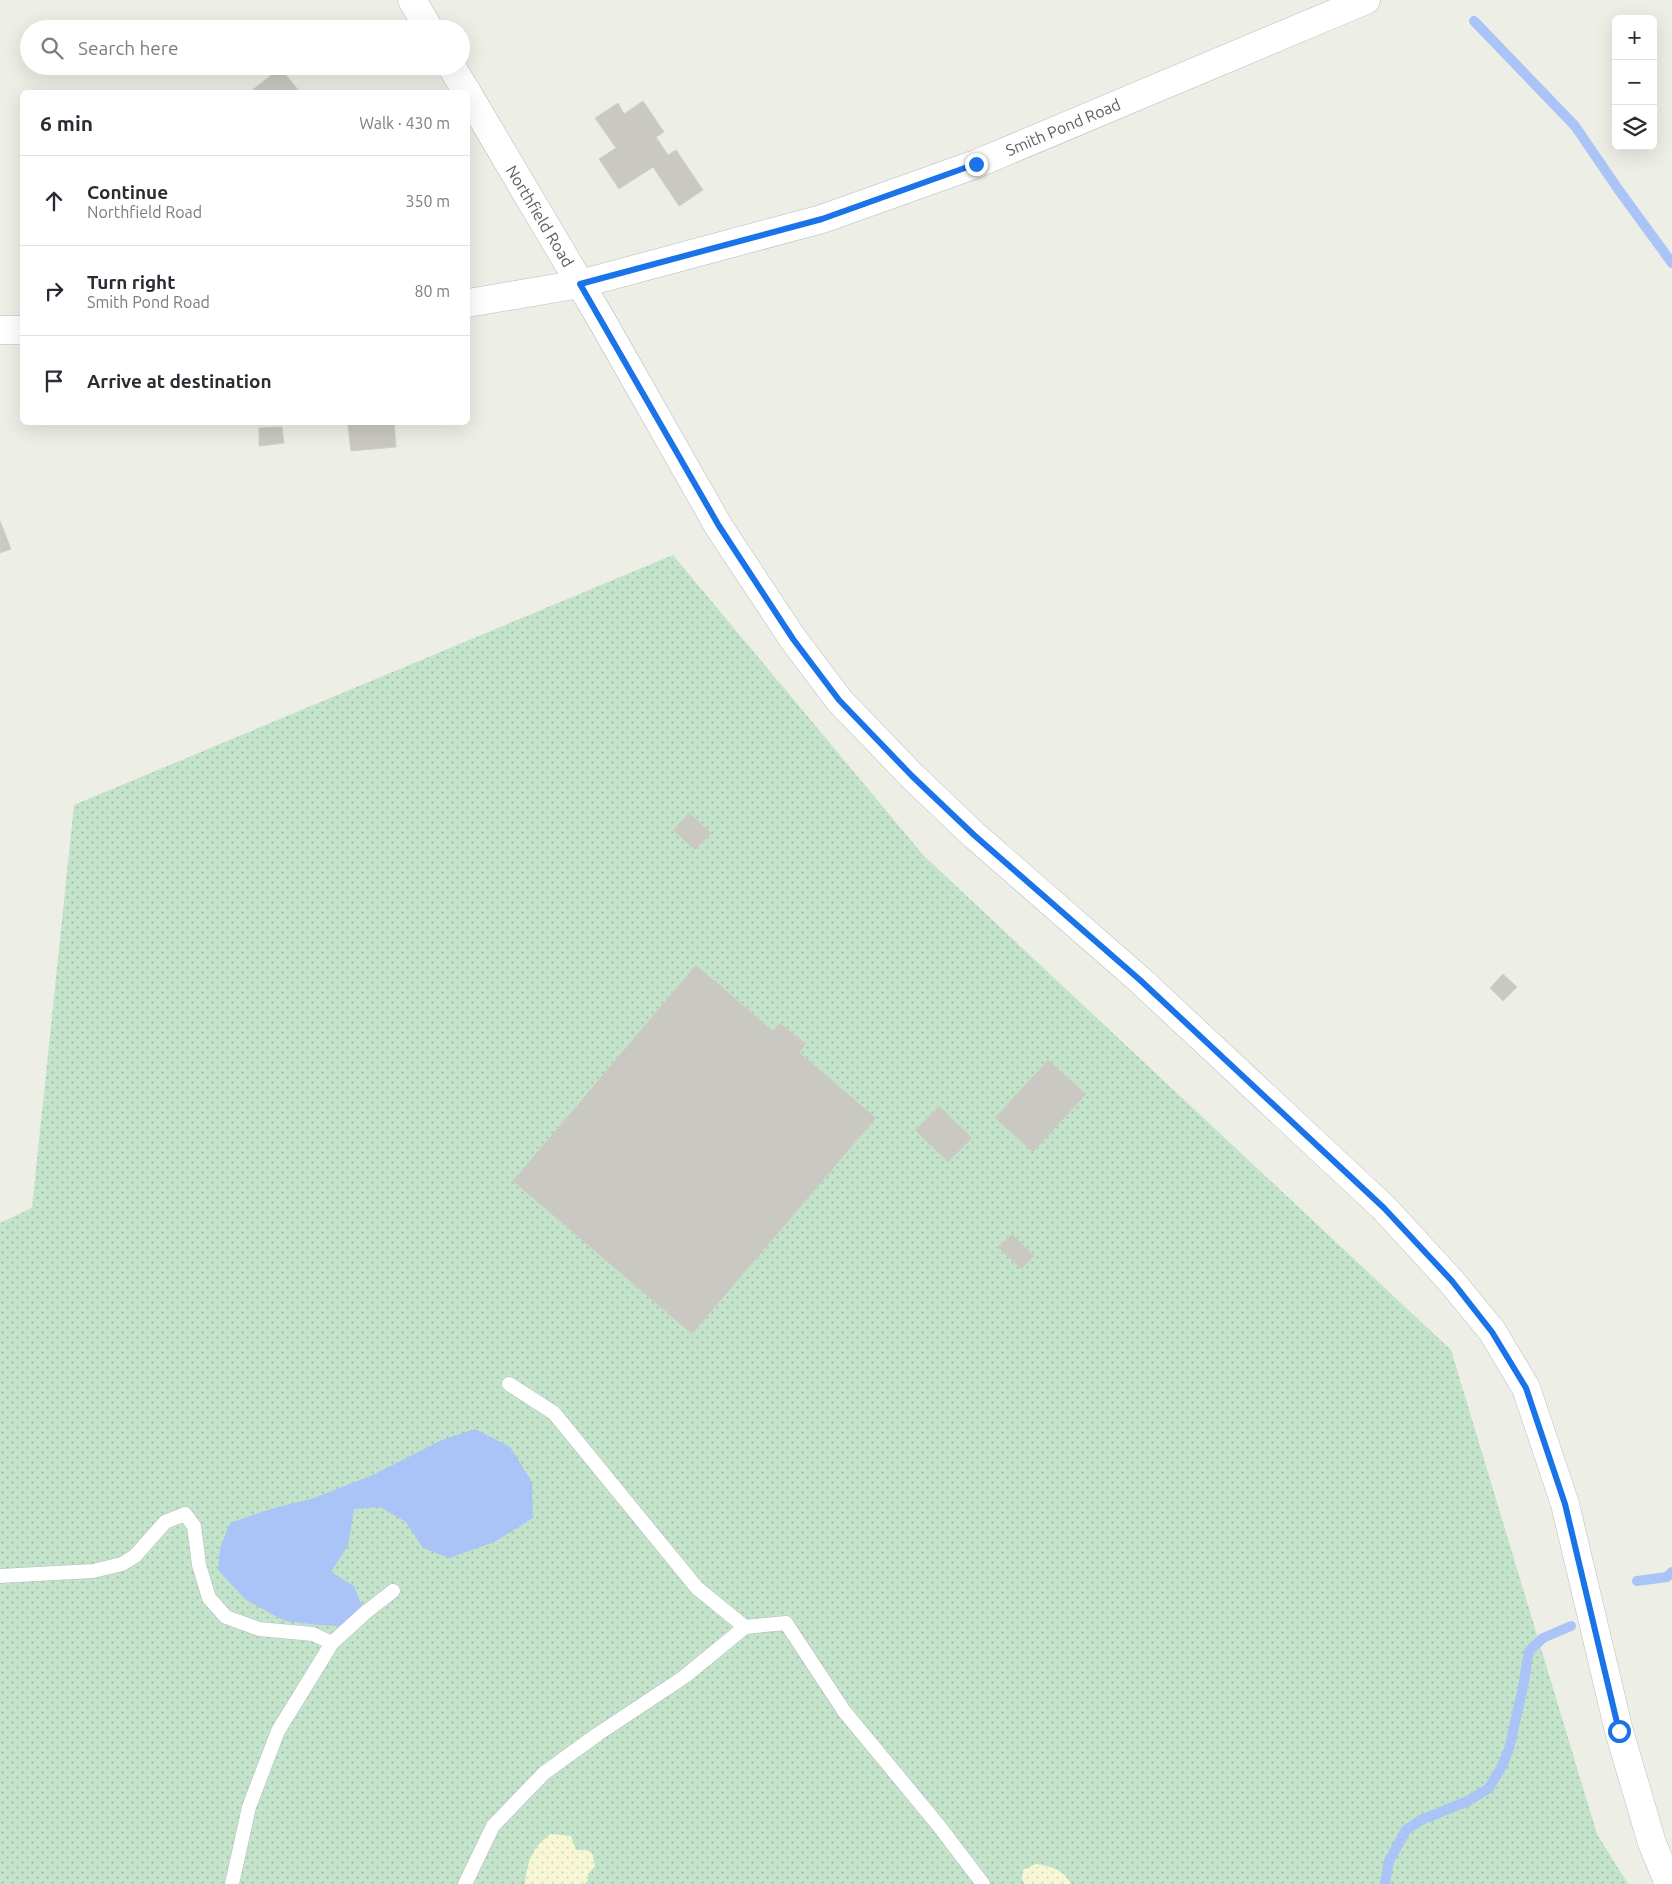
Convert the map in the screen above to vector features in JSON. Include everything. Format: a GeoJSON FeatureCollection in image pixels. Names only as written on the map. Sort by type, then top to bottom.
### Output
{"type":"FeatureCollection","features":[{"type":"Feature","properties":{"kind":"street"},"geometry":{"type":"LineString","coordinates":[[412,0],[424,20]]}},
{"type":"Feature","properties":{"kind":"street","name":"Smith Pond Road"},"geometry":{"type":"LineString","coordinates":[[470,303],[580,284],[822,219],[976,164],[1366,0]]}},
{"type":"Feature","properties":{"kind":"street","name":"Northfield Road"},"geometry":{"type":"LineString","coordinates":[[456,75],[465,90]]}},
{"type":"Feature","properties":{"kind":"street","name":"Northfield Road"},"geometry":{"type":"LineString","coordinates":[[470,98],[580,284],[719,526],[788,632],[839,700],[912,776],[974,835],[1140,980],[1384,1208],[1452,1281],[1492,1332],[1526,1388],[1565,1504],[1624,1750],[1652,1843],[1669,1884]]}},
{"type":"Feature","properties":{"kind":"street"},"geometry":{"type":"LineString","coordinates":[[0,330],[20,330]]}},
{"type":"Feature","properties":{"kind":"lane"},"geometry":{"type":"LineString","coordinates":[[509,1384],[554,1413],[697,1588],[745,1627]]}},
{"type":"Feature","properties":{"kind":"lane"},"geometry":{"type":"LineString","coordinates":[[0,1576],[93,1571],[122,1564],[135,1556],[165,1522],[185,1514],[194,1526],[199,1565],[209,1598],[226,1617],[259,1629],[313,1634],[332,1643]]}},
{"type":"Feature","properties":{"kind":"lane"},"geometry":{"type":"LineString","coordinates":[[232,1884],[249,1807],[278,1731],[332,1643],[366,1612],[393,1591]]}},
{"type":"Feature","properties":{"kind":"lane"},"geometry":{"type":"LineString","coordinates":[[465,1884],[493,1826],[544,1773],[598,1734],[684,1677],[745,1627],[786,1623],[844,1711],[939,1826],[983,1884]]}},
{"type":"Feature","properties":{"kind":"shaded area"},"geometry":{"type":"Polygon","coordinates":[[[673,555],[924,856],[1451,1350],[1597,1834],[1628,1884],[0,1884],[0,1223],[32,1208],[74,805],[673,555]]]}},
{"type":"Feature","properties":{"kind":"sand"},"geometry":{"type":"Polygon","coordinates":[[[551,1834],[571,1836],[576,1850],[586,1850],[592,1853],[595,1866],[588,1874],[588,1880],[585,1884],[525,1884],[529,1862],[535,1850],[551,1834]]]}},
{"type":"Feature","properties":{"kind":"sand"},"geometry":{"type":"Polygon","coordinates":[[[1036,1864],[1061,1872],[1071,1884],[1024,1884],[1022,1879],[1023,1870],[1036,1864]]]}},
{"type":"Feature","properties":{"kind":"water"},"geometry":{"type":"Polygon","coordinates":[[[475,1429],[510,1447],[532,1482],[533,1518],[494,1542],[449,1558],[423,1548],[406,1522],[380,1507],[354,1509],[348,1545],[331,1572],[354,1586],[362,1606],[341,1626],[285,1621],[246,1600],[218,1570],[220,1548],[230,1523],[271,1509],[314,1498],[373,1475],[442,1440],[475,1429]]]}},
{"type":"Feature","properties":{"kind":"building"},"geometry":{"type":"Polygon","coordinates":[[[271,75],[286,75],[298,90],[252,90],[271,75]]]}},
{"type":"Feature","properties":{"kind":"building"},"geometry":{"type":"Polygon","coordinates":[[[643,101],[664,132],[656,137],[668,155],[676,150],[703,190],[679,206],[653,167],[619,189],[599,159],[616,148],[595,118],[618,103],[624,114],[643,101]]]}},
{"type":"Feature","properties":{"kind":"building"},"geometry":{"type":"Polygon","coordinates":[[[348,425],[394,425],[396,447],[351,451],[348,425]]]}},
{"type":"Feature","properties":{"kind":"building"},"geometry":{"type":"Polygon","coordinates":[[[282,427],[284,443],[259,446],[259,428],[282,427]]]}},
{"type":"Feature","properties":{"kind":"building"},"geometry":{"type":"Polygon","coordinates":[[[0,521],[11,549],[0,553],[0,521]]]}},
{"type":"Feature","properties":{"kind":"building"},"geometry":{"type":"Polygon","coordinates":[[[689,813],[711,833],[695,850],[673,830],[689,813]]]}},
{"type":"Feature","properties":{"kind":"building"},"geometry":{"type":"Polygon","coordinates":[[[696,965],[773,1031],[780,1023],[806,1044],[799,1052],[876,1118],[692,1334],[513,1181],[696,965]]]}},
{"type":"Feature","properties":{"kind":"building"},"geometry":{"type":"Polygon","coordinates":[[[1503,974],[1517,987],[1503,1001],[1490,988],[1503,974]]]}},
{"type":"Feature","properties":{"kind":"building"},"geometry":{"type":"Polygon","coordinates":[[[1048,1060],[1086,1094],[1033,1152],[995,1118],[1048,1060]]]}},
{"type":"Feature","properties":{"kind":"building"},"geometry":{"type":"Polygon","coordinates":[[[939,1106],[972,1138],[948,1162],[915,1130],[939,1106]]]}},
{"type":"Feature","properties":{"kind":"building"},"geometry":{"type":"Polygon","coordinates":[[[1012,1234],[1034,1256],[1021,1269],[998,1247],[1012,1234]]]}},
{"type":"Feature","properties":{"kind":"waterway"},"geometry":{"type":"LineString","coordinates":[[1474,21],[1575,126],[1672,263]]}},
{"type":"Feature","properties":{"kind":"waterway"},"geometry":{"type":"LineString","coordinates":[[1637,1581],[1667,1577],[1672,1572]]}},
{"type":"Feature","properties":{"kind":"waterway"},"geometry":{"type":"LineString","coordinates":[[1385,1884],[1389,1861],[1406,1830],[1421,1820],[1468,1801],[1489,1788],[1502,1766],[1509,1749],[1529,1651],[1543,1638],[1571,1626]]}},
{"type":"Feature","properties":{"kind":"route"},"geometry":{"type":"LineString","coordinates":[[976,164],[822,219],[580,284],[719,526],[750,576],[793,639],[839,700],[912,776],[974,835],[1140,980],[1384,1208],[1452,1281],[1492,1332],[1526,1388],[1565,1504],[1619,1731]]}}]}
